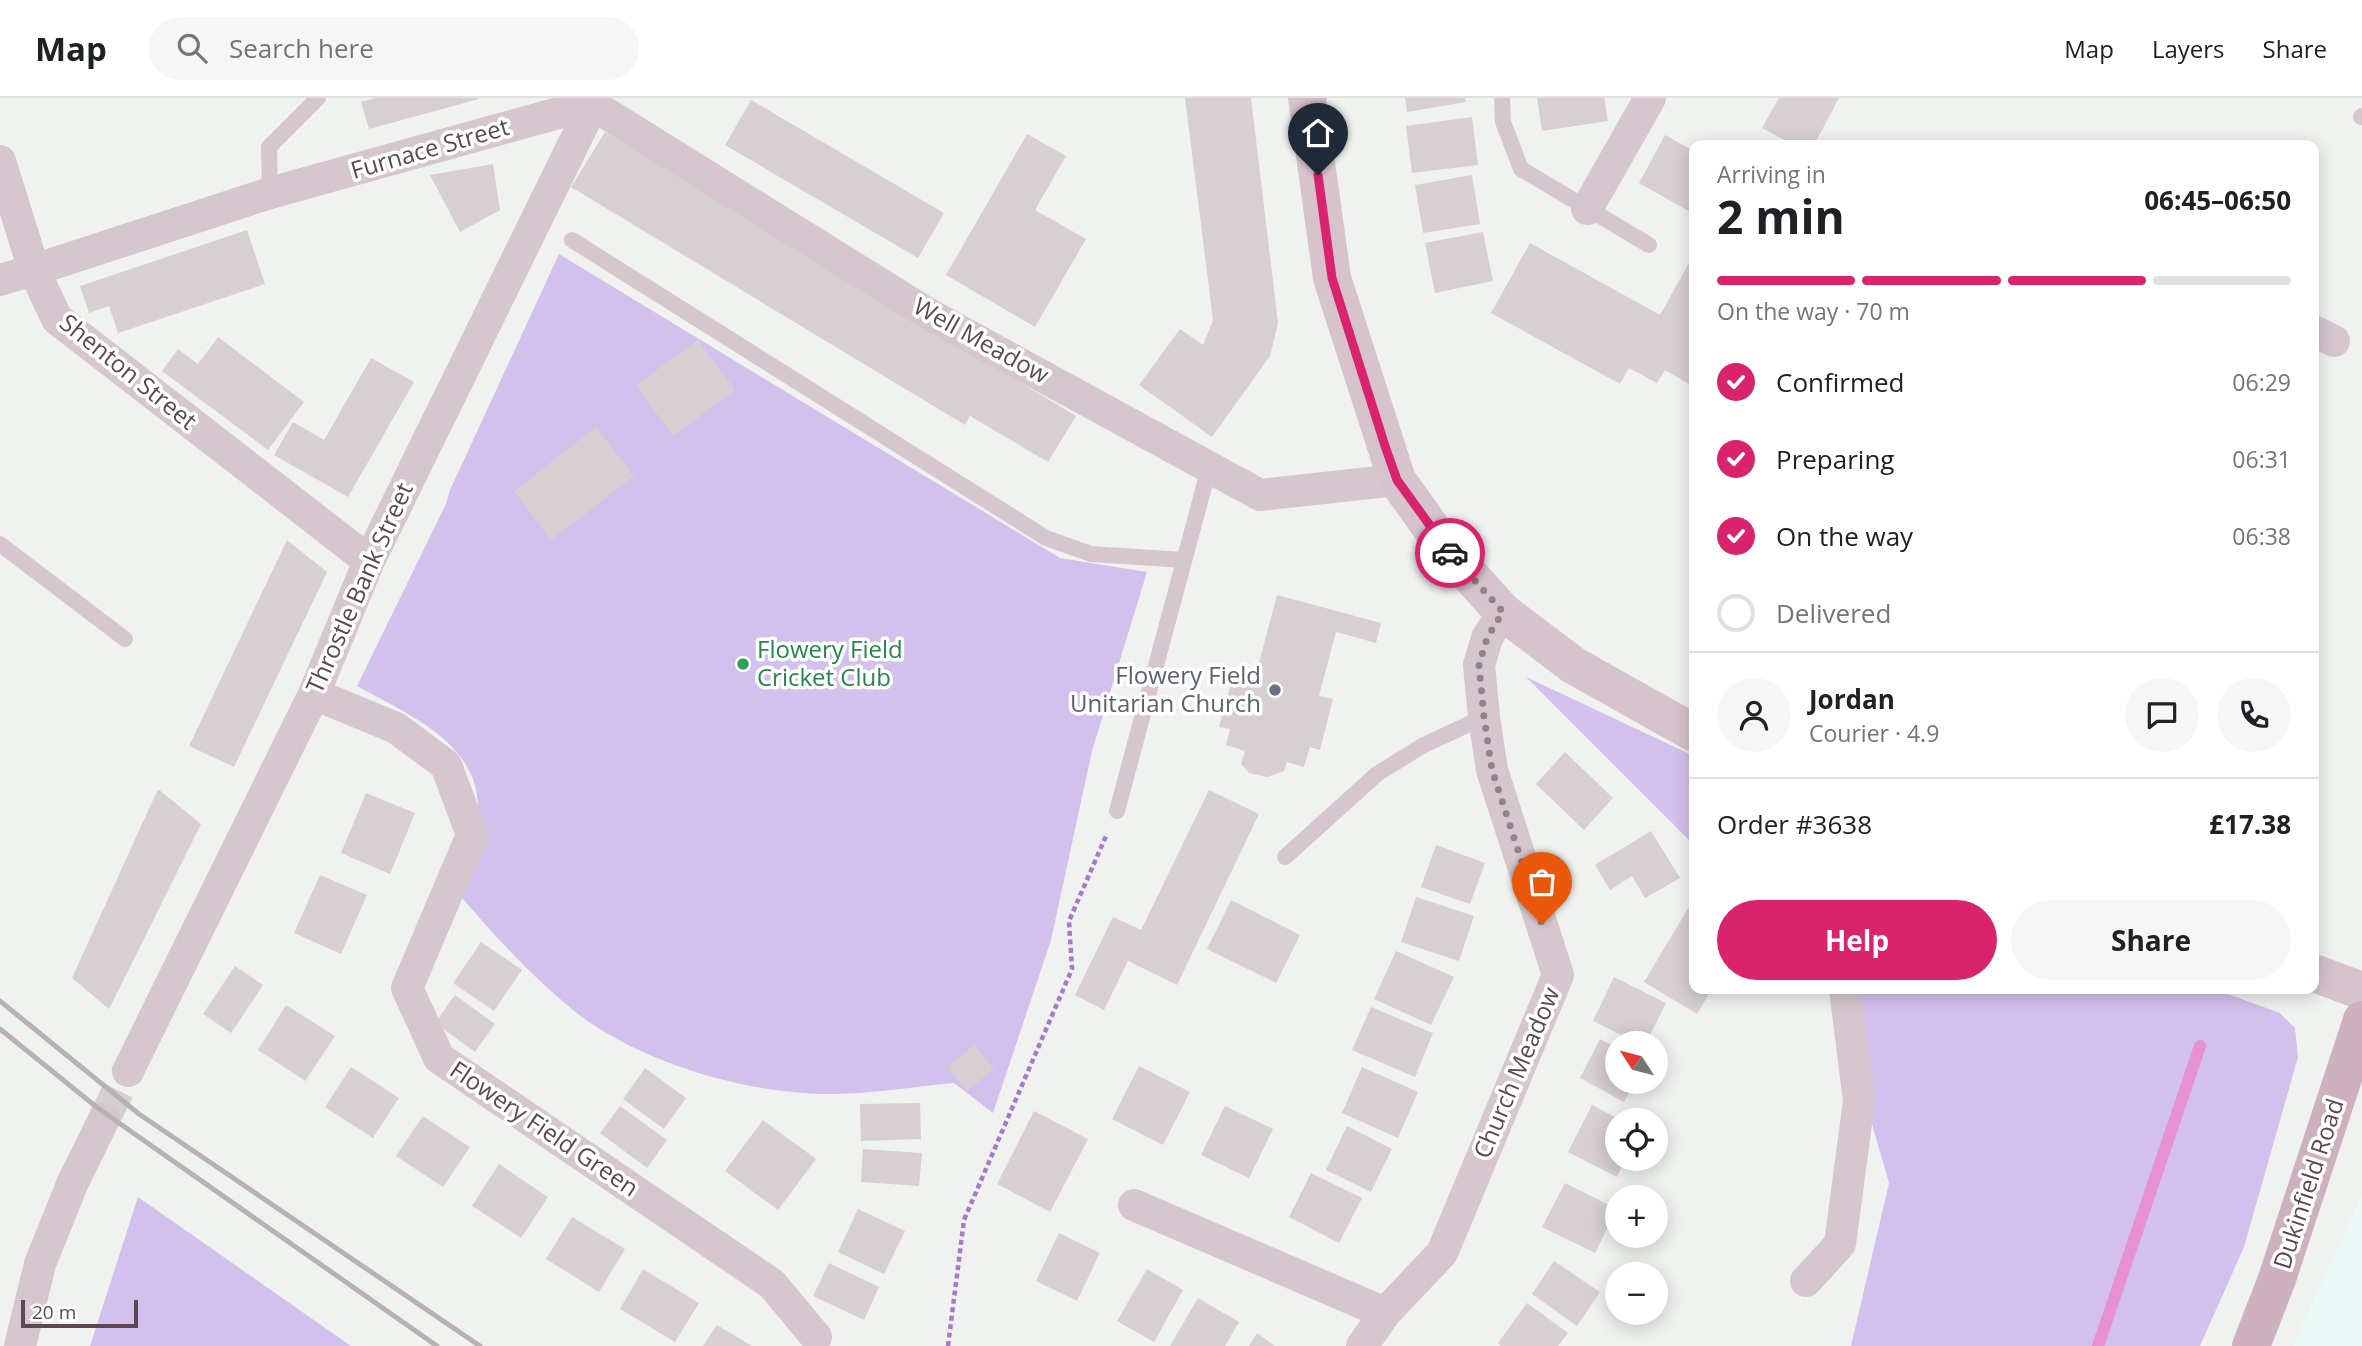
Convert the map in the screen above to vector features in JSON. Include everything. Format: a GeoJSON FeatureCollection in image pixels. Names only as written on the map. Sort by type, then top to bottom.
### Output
{"type":"FeatureCollection","features":[{"type":"Feature","properties":{"kind":"main road"},"geometry":{"type":"LineString","coordinates":[[1307,98],[1332,278],[1397,480],[1447,550],[1503,612],[1573,665],[1689,730]]}},
{"type":"Feature","properties":{"kind":"main road"},"geometry":{"type":"LineString","coordinates":[[2319,975],[2362,991]]}},
{"type":"Feature","properties":{"kind":"main road","name":"Dukinfield Road"},"geometry":{"type":"LineString","coordinates":[[2251,1346],[2277,1279],[2362,1020]]}},
{"type":"Feature","properties":{"kind":"street"},"geometry":{"type":"LineString","coordinates":[[1587,209],[1650,98]]}},
{"type":"Feature","properties":{"kind":"street","name":"Furnace Street"},"geometry":{"type":"LineString","coordinates":[[270,193],[594,101]]}},
{"type":"Feature","properties":{"kind":"street","name":"Well Meadow"},"geometry":{"type":"LineString","coordinates":[[594,101],[927,313],[1260,495],[1397,480]]}},
{"type":"Feature","properties":{"kind":"street","name":"Throstle Bank Street"},"geometry":{"type":"LineString","coordinates":[[128,1071],[314,694],[369,561],[594,101]]}},
{"type":"Feature","properties":{"kind":"street","name":"Shenton Street"},"geometry":{"type":"LineString","coordinates":[[0,161],[34,270],[57,319],[369,561]]}},
{"type":"Feature","properties":{"kind":"street"},"geometry":{"type":"LineString","coordinates":[[0,281],[270,193]]}},
{"type":"Feature","properties":{"kind":"street","name":"Church Meadow"},"geometry":{"type":"LineString","coordinates":[[1362,1346],[1385,1314],[1442,1254],[1558,975],[1492,770],[1479,665],[1487,638],[1503,612]]}},
{"type":"Feature","properties":{"kind":"street","name":"Flowery Field Green"},"geometry":{"type":"LineString","coordinates":[[314,694],[396,728],[446,765],[472,835],[407,988],[439,1058],[772,1284],[816,1336]]}},
{"type":"Feature","properties":{"kind":"street"},"geometry":{"type":"LineString","coordinates":[[1806,1281],[1840,1244],[1859,1101],[1846,994]]}},
{"type":"Feature","properties":{"kind":"street"},"geometry":{"type":"LineString","coordinates":[[20,1346],[40,1264],[73,1182],[104,1119]]}},
{"type":"Feature","properties":{"kind":"street"},"geometry":{"type":"LineString","coordinates":[[1134,1205],[1385,1314]]}},
{"type":"Feature","properties":{"kind":"lane"},"geometry":{"type":"LineString","coordinates":[[270,193],[269,147],[318,98]]}},
{"type":"Feature","properties":{"kind":"lane"},"geometry":{"type":"LineString","coordinates":[[1502,98],[1503,122],[1521,169],[1649,245]]}},
{"type":"Feature","properties":{"kind":"lane"},"geometry":{"type":"LineString","coordinates":[[572,240],[1046,538],[1091,554],[1184,560]]}},
{"type":"Feature","properties":{"kind":"lane"},"geometry":{"type":"LineString","coordinates":[[1117,811],[1209,468]]}},
{"type":"Feature","properties":{"kind":"lane"},"geometry":{"type":"LineString","coordinates":[[0,544],[125,639]]}},
{"type":"Feature","properties":{"kind":"lane"},"geometry":{"type":"LineString","coordinates":[[1285,857],[1377,774],[1422,747],[1484,717]]}},
{"type":"Feature","properties":{"kind":"path"},"geometry":{"type":"LineString","coordinates":[[948,1346],[964,1220],[1072,969],[1069,921],[1117,811]]}},
{"type":"Feature","properties":{"kind":"shaded area","name":"Flowery Field Cricket Club"},"geometry":{"type":"Polygon","coordinates":[[[559,254],[1060,558],[1147,572],[1092,751],[1051,940],[993,1113],[954,1083],[854,1093],[790,1092],[724,1080],[658,1058],[598,1028],[573,1010],[512,954],[457,892],[473,839],[478,809],[475,786],[466,765],[436,732],[357,686],[446,504],[450,490],[559,254]]]}},
{"type":"Feature","properties":{"kind":"shaded area"},"geometry":{"type":"Polygon","coordinates":[[[1526,677],[1689,754],[1689,840],[1526,677]]]}},
{"type":"Feature","properties":{"kind":"shaded area"},"geometry":{"type":"Polygon","coordinates":[[[1834,994],[2228,994],[2280,1013],[2295,1028],[2298,1057],[2244,1247],[2200,1346],[1851,1346],[1889,1183],[1834,994]]]}},
{"type":"Feature","properties":{"kind":"shaded area"},"geometry":{"type":"Polygon","coordinates":[[[2362,1196],[2362,1346],[2293,1346],[2318,1291],[2362,1196]]]}},
{"type":"Feature","properties":{"kind":"shaded area"},"geometry":{"type":"Polygon","coordinates":[[[138,1197],[351,1346],[90,1346],[138,1197]]]}},
{"type":"Feature","properties":{"kind":"building"},"geometry":{"type":"Polygon","coordinates":[[[375,98],[479,99],[369,129],[361,102],[375,98]]]}},
{"type":"Feature","properties":{"kind":"building"},"geometry":{"type":"Polygon","coordinates":[[[1185,98],[1251,98],[1278,323],[1270,356],[1212,437],[1139,385],[1180,329],[1203,345],[1213,320],[1185,98]]]}},
{"type":"Feature","properties":{"kind":"building"},"geometry":{"type":"Polygon","coordinates":[[[1405,98],[1465,98],[1466,102],[1407,112],[1405,98]]]}},
{"type":"Feature","properties":{"kind":"building"},"geometry":{"type":"Polygon","coordinates":[[[1537,98],[1604,98],[1608,121],[1542,131],[1537,98]]]}},
{"type":"Feature","properties":{"kind":"building"},"geometry":{"type":"Polygon","coordinates":[[[1779,98],[1839,98],[1817,140],[1785,140],[1762,128],[1779,98]]]}},
{"type":"Feature","properties":{"kind":"building"},"geometry":{"type":"Polygon","coordinates":[[[751,100],[944,213],[918,258],[725,145],[751,100]]]}},
{"type":"Feature","properties":{"kind":"building"},"geometry":{"type":"Polygon","coordinates":[[[1472,117],[1478,165],[1412,173],[1406,126],[1472,117]]]}},
{"type":"Feature","properties":{"kind":"building"},"geometry":{"type":"Polygon","coordinates":[[[605,132],[1076,416],[1048,462],[970,416],[965,425],[571,187],[605,132]]]}},
{"type":"Feature","properties":{"kind":"building"},"geometry":{"type":"Polygon","coordinates":[[[1027,134],[1066,156],[1035,210],[1086,239],[1035,327],[946,275],[1027,134]]]}},
{"type":"Feature","properties":{"kind":"building"},"geometry":{"type":"Polygon","coordinates":[[[1665,135],[1689,148],[1689,211],[1639,183],[1665,135]]]}},
{"type":"Feature","properties":{"kind":"building"},"geometry":{"type":"Polygon","coordinates":[[[493,164],[500,210],[460,232],[430,175],[493,164]]]}},
{"type":"Feature","properties":{"kind":"building"},"geometry":{"type":"Polygon","coordinates":[[[1472,175],[1480,224],[1423,233],[1415,185],[1472,175]]]}},
{"type":"Feature","properties":{"kind":"building"},"geometry":{"type":"Polygon","coordinates":[[[247,230],[265,284],[118,333],[109,306],[89,313],[80,286],[247,230]]]}},
{"type":"Feature","properties":{"kind":"building"},"geometry":{"type":"Polygon","coordinates":[[[1483,232],[1493,281],[1435,293],[1425,243],[1483,232]]]}},
{"type":"Feature","properties":{"kind":"building"},"geometry":{"type":"Polygon","coordinates":[[[1530,243],[1660,315],[1689,263],[1689,384],[1665,370],[1657,383],[1629,368],[1620,384],[1491,313],[1530,243]]]}},
{"type":"Feature","properties":{"kind":"building"},"geometry":{"type":"Polygon","coordinates":[[[218,337],[304,402],[268,450],[162,371],[178,349],[198,364],[218,337]]]}},
{"type":"Feature","properties":{"kind":"building"},"geometry":{"type":"Polygon","coordinates":[[[698,340],[735,390],[673,436],[636,385],[698,340]]]}},
{"type":"Feature","properties":{"kind":"building"},"geometry":{"type":"Polygon","coordinates":[[[371,358],[414,382],[348,497],[274,455],[293,422],[324,440],[371,358]]]}},
{"type":"Feature","properties":{"kind":"building"},"geometry":{"type":"Polygon","coordinates":[[[596,427],[634,476],[551,540],[514,491],[596,427]]]}},
{"type":"Feature","properties":{"kind":"building"},"geometry":{"type":"Polygon","coordinates":[[[287,540],[327,572],[234,767],[189,746],[287,540]]]}},
{"type":"Feature","properties":{"kind":"building","name":"Flowery Field Unitarian Church"},"geometry":{"type":"Polygon","coordinates":[[[1277,595],[1381,623],[1376,643],[1336,632],[1319,696],[1333,699],[1320,750],[1310,747],[1304,767],[1287,762],[1284,771],[1267,777],[1249,773],[1241,764],[1245,751],[1226,745],[1230,729],[1219,727],[1232,679],[1253,685],[1277,595]]]}},
{"type":"Feature","properties":{"kind":"building"},"geometry":{"type":"Polygon","coordinates":[[[1565,752],[1613,798],[1584,830],[1536,784],[1565,752]]]}},
{"type":"Feature","properties":{"kind":"building"},"geometry":{"type":"Polygon","coordinates":[[[158,789],[201,824],[109,1009],[72,978],[158,789]]]}},
{"type":"Feature","properties":{"kind":"building"},"geometry":{"type":"Polygon","coordinates":[[[1209,790],[1259,814],[1177,985],[1128,961],[1104,1010],[1075,995],[1113,917],[1141,930],[1209,790]]]}},
{"type":"Feature","properties":{"kind":"building"},"geometry":{"type":"Polygon","coordinates":[[[366,793],[415,813],[390,874],[341,853],[366,793]]]}},
{"type":"Feature","properties":{"kind":"building"},"geometry":{"type":"Polygon","coordinates":[[[1651,831],[1680,878],[1645,898],[1632,876],[1610,890],[1595,865],[1651,831]]]}},
{"type":"Feature","properties":{"kind":"building"},"geometry":{"type":"Polygon","coordinates":[[[1436,845],[1485,863],[1470,904],[1421,887],[1436,845]]]}},
{"type":"Feature","properties":{"kind":"building"},"geometry":{"type":"Polygon","coordinates":[[[320,875],[367,895],[341,954],[294,933],[320,875]]]}},
{"type":"Feature","properties":{"kind":"building"},"geometry":{"type":"Polygon","coordinates":[[[1416,897],[1474,916],[1459,961],[1401,942],[1416,897]]]}},
{"type":"Feature","properties":{"kind":"building"},"geometry":{"type":"Polygon","coordinates":[[[1231,900],[1300,935],[1276,983],[1207,949],[1231,900]]]}},
{"type":"Feature","properties":{"kind":"building"},"geometry":{"type":"Polygon","coordinates":[[[1689,907],[1689,994],[1709,994],[1697,1014],[1644,982],[1689,907]]]}},
{"type":"Feature","properties":{"kind":"building"},"geometry":{"type":"Polygon","coordinates":[[[481,942],[522,970],[494,1011],[453,983],[481,942]]]}},
{"type":"Feature","properties":{"kind":"building"},"geometry":{"type":"Polygon","coordinates":[[[1396,951],[1454,977],[1431,1025],[1374,999],[1396,951]]]}},
{"type":"Feature","properties":{"kind":"building"},"geometry":{"type":"Polygon","coordinates":[[[235,966],[263,985],[231,1033],[203,1014],[235,966]]]}},
{"type":"Feature","properties":{"kind":"building"},"geometry":{"type":"Polygon","coordinates":[[[1614,977],[1666,1003],[1652,1031],[1613,1031],[1593,1021],[1614,977]]]}},
{"type":"Feature","properties":{"kind":"building"},"geometry":{"type":"Polygon","coordinates":[[[455,995],[495,1024],[475,1052],[435,1023],[455,995]]]}},
{"type":"Feature","properties":{"kind":"building"},"geometry":{"type":"Polygon","coordinates":[[[286,1005],[335,1036],[305,1081],[258,1050],[286,1005]]]}},
{"type":"Feature","properties":{"kind":"building"},"geometry":{"type":"Polygon","coordinates":[[[1371,1007],[1433,1033],[1415,1077],[1352,1050],[1371,1007]]]}},
{"type":"Feature","properties":{"kind":"building"},"geometry":{"type":"Polygon","coordinates":[[[1600,1039],[1605,1042],[1605,1092],[1580,1078],[1600,1039]]]}},
{"type":"Feature","properties":{"kind":"building"},"geometry":{"type":"Polygon","coordinates":[[[974,1045],[994,1069],[967,1091],[947,1067],[974,1045]]]}},
{"type":"Feature","properties":{"kind":"building"},"geometry":{"type":"Polygon","coordinates":[[[1139,1066],[1190,1092],[1163,1145],[1112,1119],[1139,1066]]]}},
{"type":"Feature","properties":{"kind":"building"},"geometry":{"type":"Polygon","coordinates":[[[351,1067],[399,1098],[373,1138],[325,1107],[351,1067]]]}},
{"type":"Feature","properties":{"kind":"building"},"geometry":{"type":"Polygon","coordinates":[[[1362,1067],[1418,1092],[1398,1138],[1342,1113],[1362,1067]]]}},
{"type":"Feature","properties":{"kind":"building"},"geometry":{"type":"Polygon","coordinates":[[[645,1068],[686,1098],[664,1129],[623,1099],[645,1068]]]}},
{"type":"Feature","properties":{"kind":"building"},"geometry":{"type":"Polygon","coordinates":[[[1609,1094],[1628,1094],[1624,1102],[1609,1094]]]}},
{"type":"Feature","properties":{"kind":"building"},"geometry":{"type":"Polygon","coordinates":[[[920,1103],[921,1139],[861,1141],[860,1104],[920,1103]]]}},
{"type":"Feature","properties":{"kind":"building"},"geometry":{"type":"Polygon","coordinates":[[[1592,1105],[1605,1112],[1605,1171],[1568,1152],[1592,1105]]]}},
{"type":"Feature","properties":{"kind":"building"},"geometry":{"type":"Polygon","coordinates":[[[620,1106],[667,1140],[647,1168],[600,1133],[620,1106]]]}},
{"type":"Feature","properties":{"kind":"building"},"geometry":{"type":"Polygon","coordinates":[[[1225,1106],[1273,1129],[1249,1178],[1201,1155],[1225,1106]]]}},
{"type":"Feature","properties":{"kind":"building"},"geometry":{"type":"Polygon","coordinates":[[[1034,1111],[1088,1139],[1050,1212],[997,1184],[1034,1111]]]}},
{"type":"Feature","properties":{"kind":"building"},"geometry":{"type":"Polygon","coordinates":[[[423,1116],[470,1147],[443,1187],[396,1156],[423,1116]]]}},
{"type":"Feature","properties":{"kind":"building"},"geometry":{"type":"Polygon","coordinates":[[[763,1120],[816,1159],[778,1210],[725,1171],[763,1120]]]}},
{"type":"Feature","properties":{"kind":"building"},"geometry":{"type":"Polygon","coordinates":[[[1347,1126],[1392,1149],[1371,1192],[1326,1170],[1347,1126]]]}},
{"type":"Feature","properties":{"kind":"building"},"geometry":{"type":"Polygon","coordinates":[[[863,1149],[922,1153],[919,1186],[861,1182],[863,1149]]]}},
{"type":"Feature","properties":{"kind":"building"},"geometry":{"type":"Polygon","coordinates":[[[499,1164],[548,1197],[521,1238],[472,1206],[499,1164]]]}},
{"type":"Feature","properties":{"kind":"building"},"geometry":{"type":"Polygon","coordinates":[[[1605,1171],[1620,1171],[1617,1177],[1605,1171]]]}},
{"type":"Feature","properties":{"kind":"building"},"geometry":{"type":"Polygon","coordinates":[[[1311,1173],[1362,1198],[1339,1243],[1289,1217],[1311,1173]]]}},
{"type":"Feature","properties":{"kind":"building"},"geometry":{"type":"Polygon","coordinates":[[[1565,1183],[1605,1203],[1605,1233],[1595,1253],[1542,1227],[1565,1183]]]}},
{"type":"Feature","properties":{"kind":"building"},"geometry":{"type":"Polygon","coordinates":[[[858,1209],[905,1231],[884,1274],[838,1252],[858,1209]]]}},
{"type":"Feature","properties":{"kind":"building"},"geometry":{"type":"Polygon","coordinates":[[[572,1217],[625,1249],[599,1292],[546,1259],[572,1217]]]}},
{"type":"Feature","properties":{"kind":"building"},"geometry":{"type":"Polygon","coordinates":[[[1059,1233],[1100,1253],[1077,1301],[1036,1281],[1059,1233]]]}},
{"type":"Feature","properties":{"kind":"building"},"geometry":{"type":"Polygon","coordinates":[[[1554,1261],[1600,1292],[1577,1326],[1532,1294],[1554,1261]]]}},
{"type":"Feature","properties":{"kind":"building"},"geometry":{"type":"Polygon","coordinates":[[[829,1263],[879,1287],[864,1320],[813,1296],[829,1263]]]}},
{"type":"Feature","properties":{"kind":"building"},"geometry":{"type":"Polygon","coordinates":[[[643,1269],[699,1303],[675,1342],[620,1309],[643,1269]]]}},
{"type":"Feature","properties":{"kind":"building"},"geometry":{"type":"Polygon","coordinates":[[[1147,1269],[1183,1290],[1154,1342],[1117,1321],[1147,1269]]]}},
{"type":"Feature","properties":{"kind":"building"},"geometry":{"type":"Polygon","coordinates":[[[1198,1298],[1239,1322],[1225,1346],[1170,1346],[1198,1298]]]}},
{"type":"Feature","properties":{"kind":"building"},"geometry":{"type":"Polygon","coordinates":[[[1527,1303],[1568,1333],[1558,1346],[1501,1346],[1498,1343],[1527,1303]]]}},
{"type":"Feature","properties":{"kind":"building"},"geometry":{"type":"Polygon","coordinates":[[[717,1325],[752,1346],[703,1346],[717,1325]]]}},
{"type":"Feature","properties":{"kind":"building"},"geometry":{"type":"Polygon","coordinates":[[[1257,1333],[1275,1346],[1249,1346],[1257,1333]]]}},
{"type":"Feature","properties":{"kind":"waterway"},"geometry":{"type":"LineString","coordinates":[[2098,1346],[2200,1046]]}},
{"type":"Feature","properties":{"kind":"tunnel"},"geometry":{"type":"LineString","coordinates":[[104,1119],[128,1071]]}},
{"type":"Feature","properties":{"kind":"railway"},"geometry":{"type":"LineString","coordinates":[[0,1001],[139,1114],[480,1346]]}},
{"type":"Feature","properties":{"kind":"railway"},"geometry":{"type":"LineString","coordinates":[[0,1029],[99,1109],[437,1346]]}},
{"type":"Feature","properties":{"kind":"way so far"},"geometry":{"type":"LineString","coordinates":[[1450,553],[1503,612],[1487,638],[1479,665],[1484,717],[1492,770],[1542,924]]}},
{"type":"Feature","properties":{"kind":"place","name":"Flowery Field Cricket Club"},"geometry":{"type":"Point","coordinates":[743,664]}},
{"type":"Feature","properties":{"kind":"place","name":"Flowery Field Unitarian Church"},"geometry":{"type":"Point","coordinates":[1275,690]}},
{"type":"Feature","properties":{"kind":"route"},"geometry":{"type":"LineString","coordinates":[[1318,175],[1332,278],[1385,446],[1397,480],[1450,553]]}}]}
